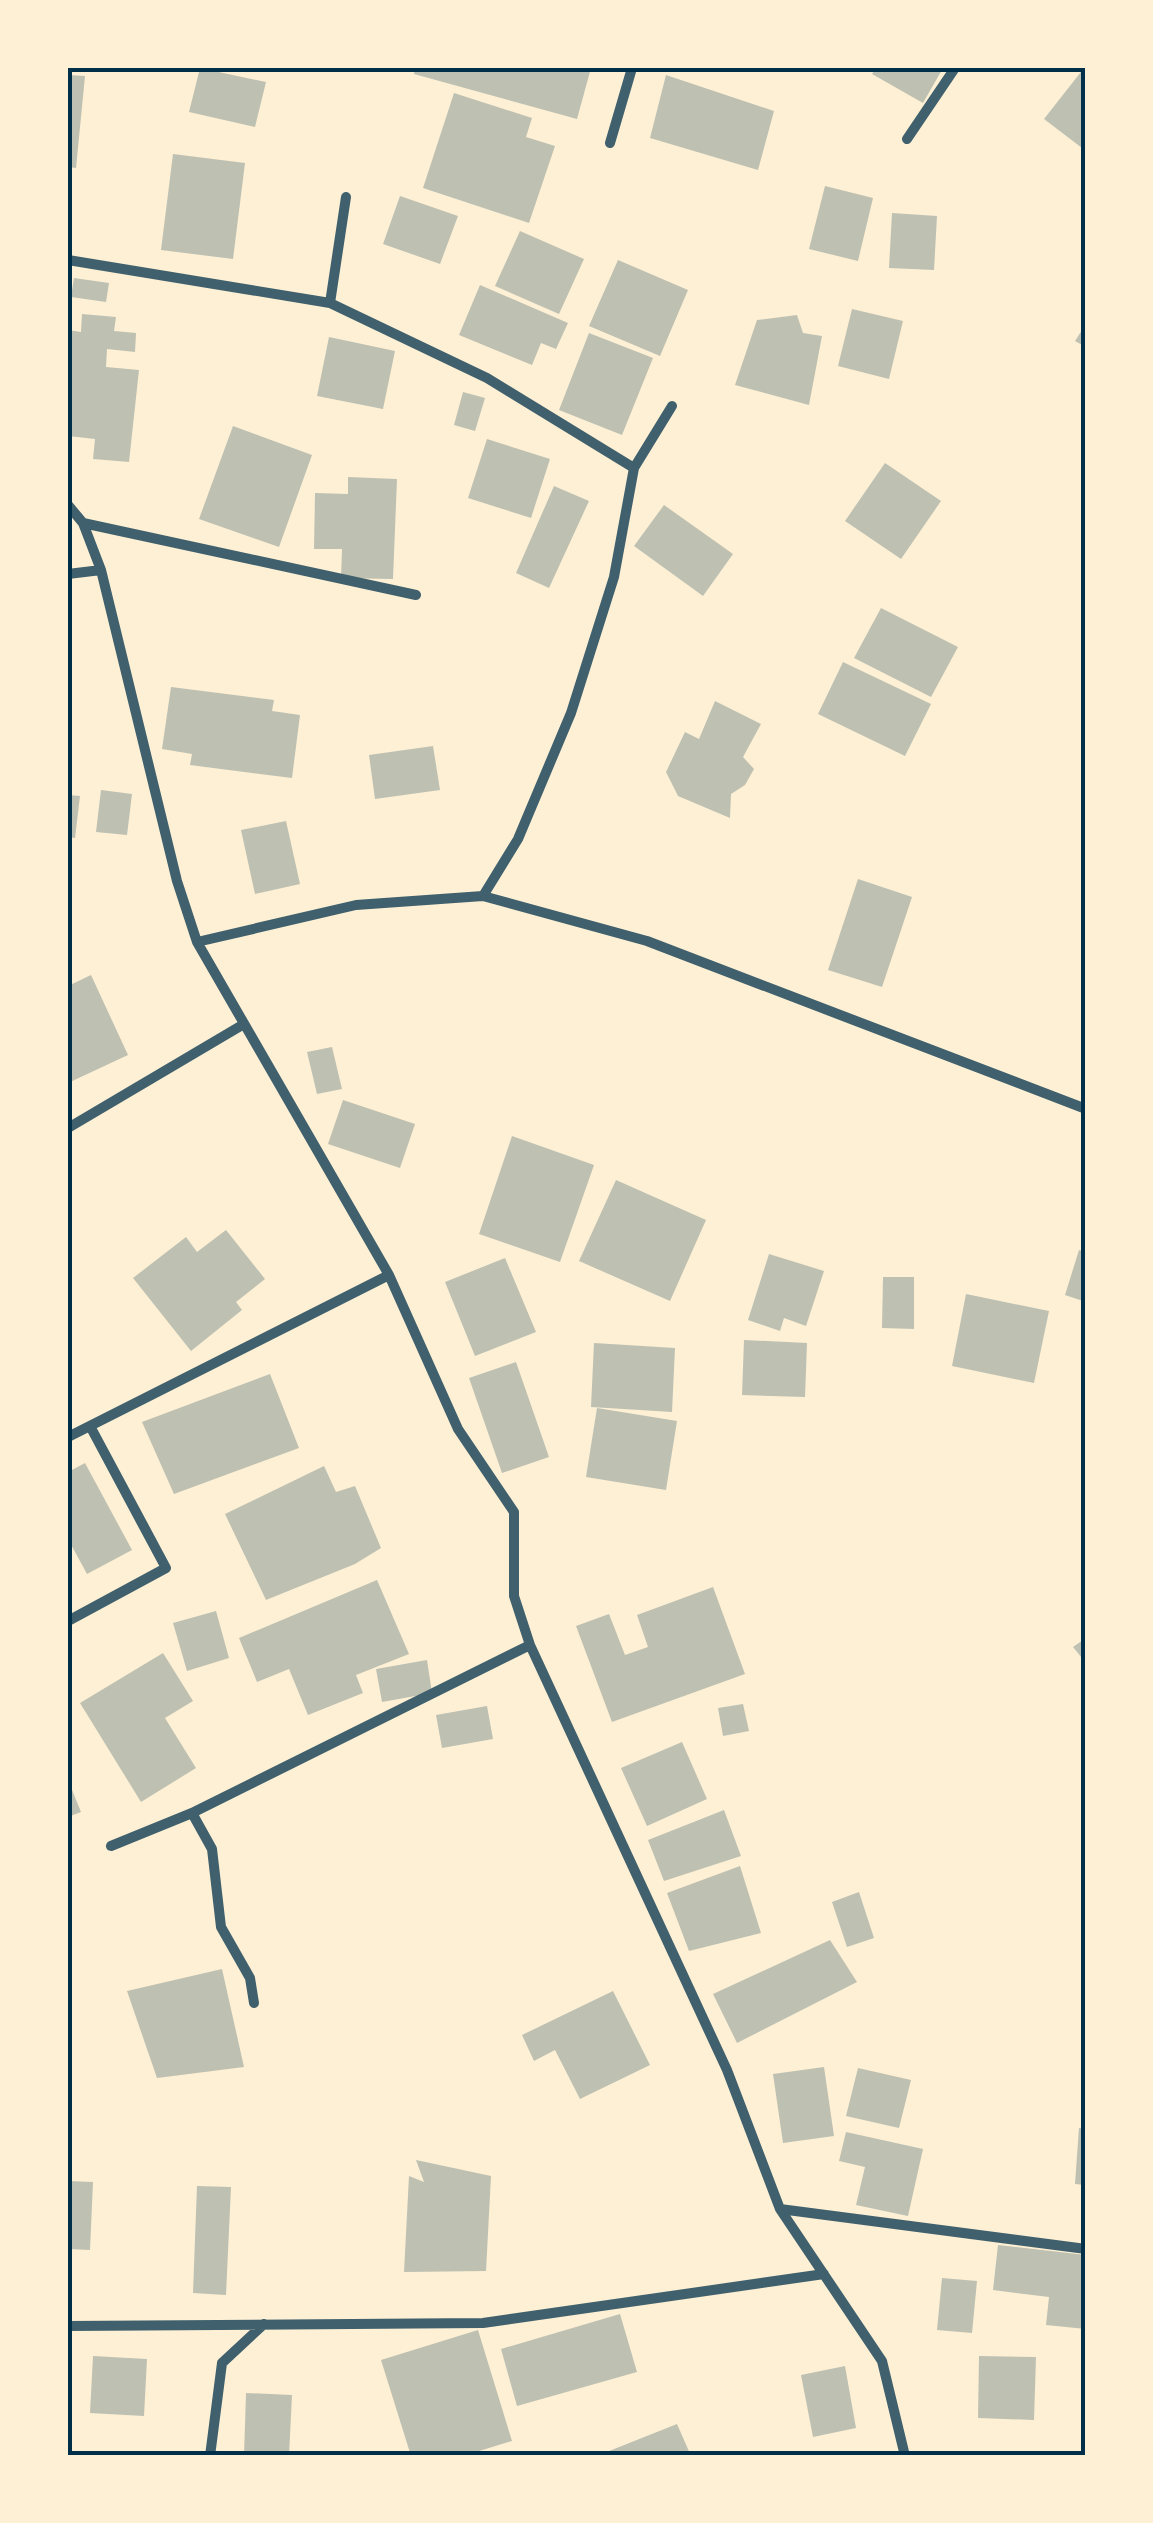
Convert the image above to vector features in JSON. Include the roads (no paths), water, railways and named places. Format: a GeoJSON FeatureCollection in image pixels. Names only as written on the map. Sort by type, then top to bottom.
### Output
{"type":"FeatureCollection","features":[{"type":"Feature","properties":{"kind":"street"},"geometry":{"type":"LineString","coordinates":[[610,143],[632,68]]}},
{"type":"Feature","properties":{"kind":"street"},"geometry":{"type":"LineString","coordinates":[[907,140],[955,68]]}},
{"type":"Feature","properties":{"kind":"street"},"geometry":{"type":"LineString","coordinates":[[330,304],[346,197]]}},
{"type":"Feature","properties":{"kind":"street"},"geometry":{"type":"LineString","coordinates":[[68,260],[330,304],[487,378],[634,468]]}},
{"type":"Feature","properties":{"kind":"street"},"geometry":{"type":"LineString","coordinates":[[483,896],[518,839],[571,712],[614,577],[634,468],[672,406]]}},
{"type":"Feature","properties":{"kind":"street"},"geometry":{"type":"LineString","coordinates":[[68,505],[82,523],[100,570],[177,881],[197,942],[388,1275],[458,1430],[514,1512],[514,1596],[530,1645],[621,1833],[727,2070],[780,2210],[882,2361],[905,2456]]}},
{"type":"Feature","properties":{"kind":"street"},"geometry":{"type":"LineString","coordinates":[[82,523],[416,595]]}},
{"type":"Feature","properties":{"kind":"street"},"geometry":{"type":"LineString","coordinates":[[68,574],[100,570]]}},
{"type":"Feature","properties":{"kind":"street"},"geometry":{"type":"LineString","coordinates":[[197,942],[356,906],[483,896],[647,941],[1086,1109]]}},
{"type":"Feature","properties":{"kind":"street"},"geometry":{"type":"LineString","coordinates":[[68,1128],[244,1024]]}},
{"type":"Feature","properties":{"kind":"street"},"geometry":{"type":"LineString","coordinates":[[68,1437],[388,1275]]}},
{"type":"Feature","properties":{"kind":"street"},"geometry":{"type":"LineString","coordinates":[[68,1621],[166,1568],[90,1426]]}},
{"type":"Feature","properties":{"kind":"street"},"geometry":{"type":"LineString","coordinates":[[110,1846],[192,1813],[530,1645]]}},
{"type":"Feature","properties":{"kind":"street"},"geometry":{"type":"LineString","coordinates":[[192,1813],[212,1849],[221,1927],[250,1978],[254,2003]]}},
{"type":"Feature","properties":{"kind":"street"},"geometry":{"type":"LineString","coordinates":[[780,2210],[1086,2249]]}},
{"type":"Feature","properties":{"kind":"street"},"geometry":{"type":"LineString","coordinates":[[68,2326],[483,2323],[824,2274]]}},
{"type":"Feature","properties":{"kind":"street"},"geometry":{"type":"LineString","coordinates":[[210,2456],[222,2363],[264,2324]]}}]}
